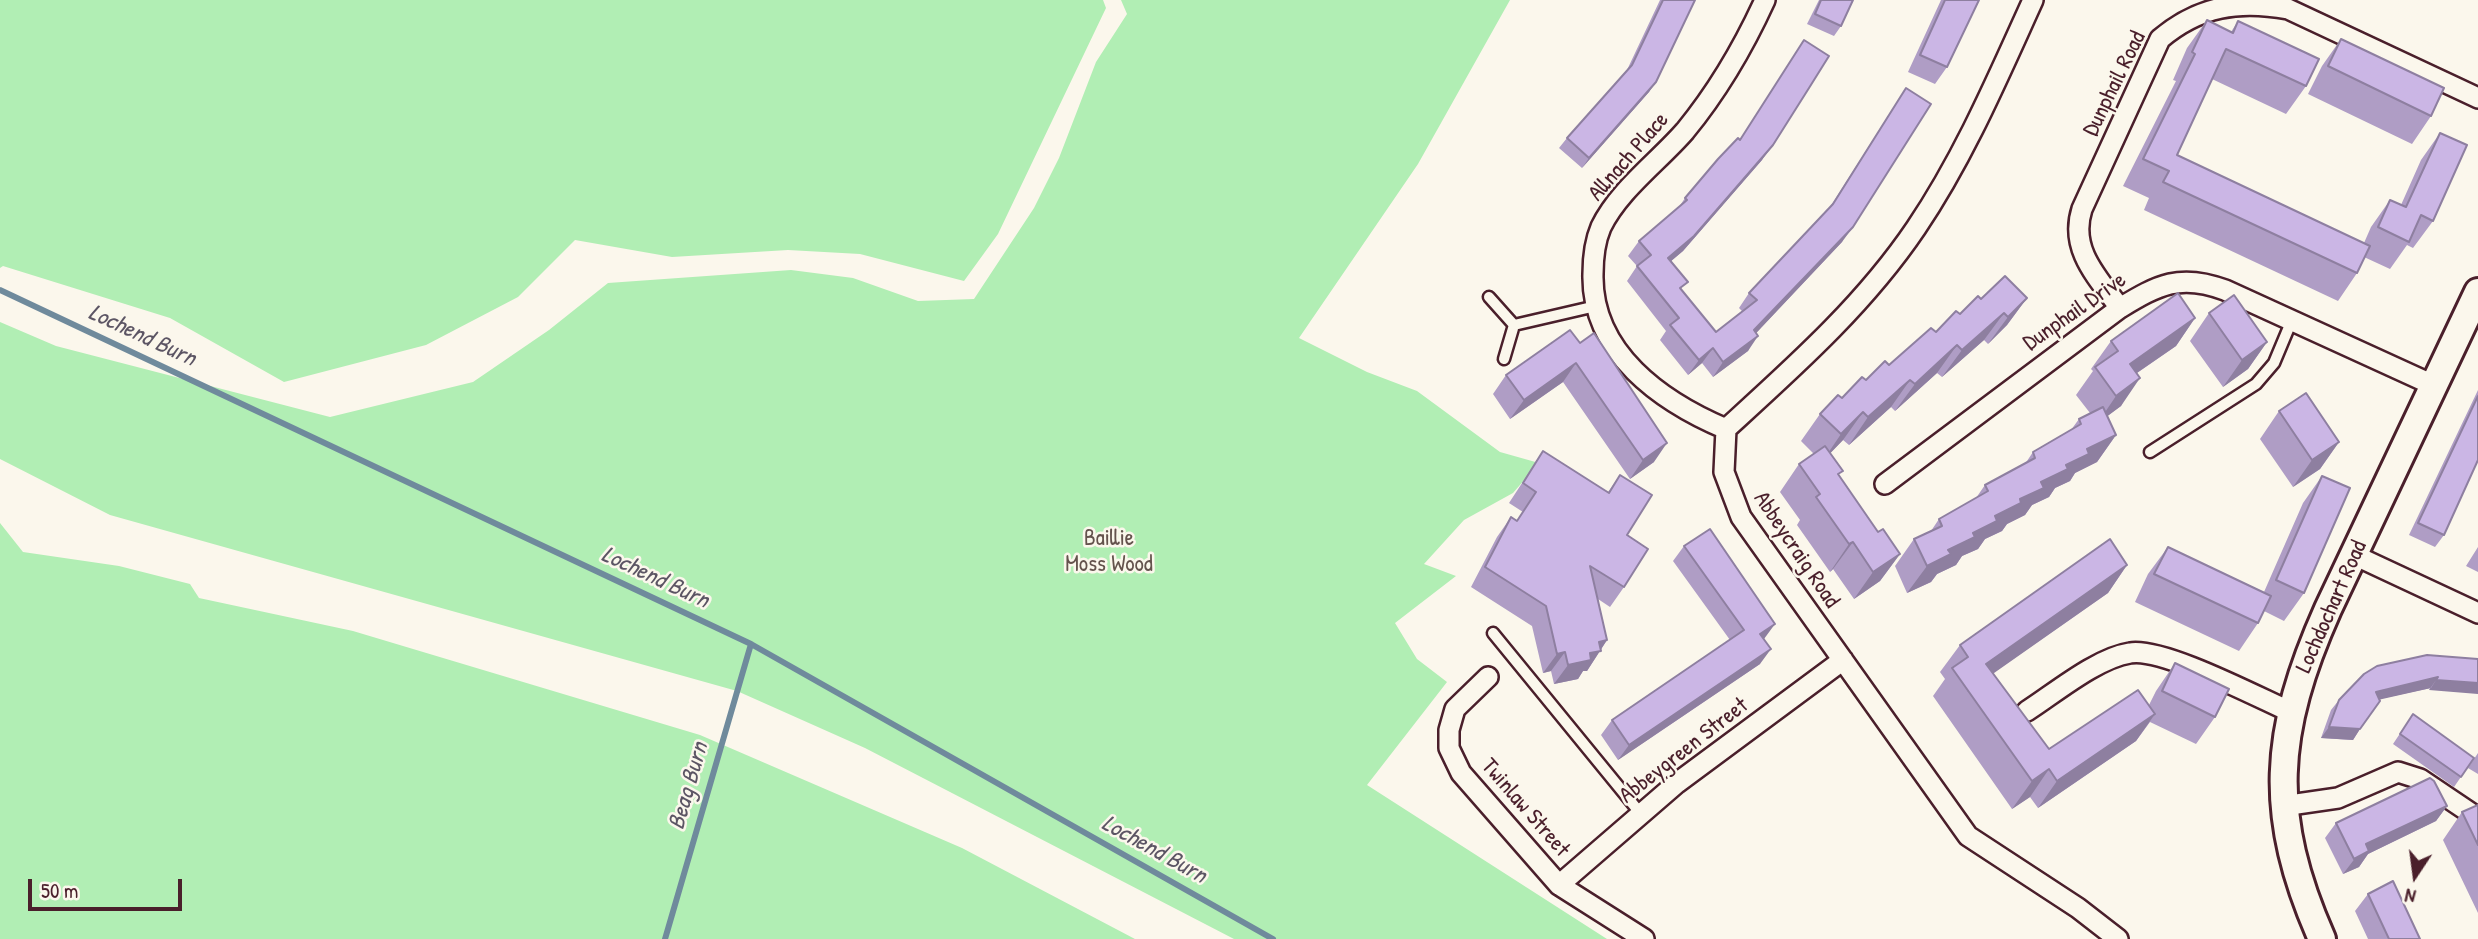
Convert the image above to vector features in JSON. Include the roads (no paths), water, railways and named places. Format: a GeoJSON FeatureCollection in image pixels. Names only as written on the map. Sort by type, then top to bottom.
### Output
{"type":"FeatureCollection","features":[{"type":"Feature","properties":{"kind":"street","name":"Allnach Place"},"geometry":{"type":"LineString","coordinates":[[1726,429],[1675,405],[1649,386],[1612,343],[1596,306],[1593,260],[1601,229],[1617,204],[1686,130],[1726,74],[1765,0]]}},
{"type":"Feature","properties":{"kind":"street"},"geometry":{"type":"LineString","coordinates":[[1726,429],[1817,346],[1916,228],[1977,124],[2033,0]]}},
{"type":"Feature","properties":{"kind":"street","name":"Dunphail Road"},"geometry":{"type":"LineString","coordinates":[[2120,308],[2082,254],[2078,226],[2082,209],[2160,39],[2181,21],[2207,11],[2235,5],[2259,3],[2288,9],[2478,98]]}},
{"type":"Feature","properties":{"kind":"street","name":"Dunphail Drive"},"geometry":{"type":"LineString","coordinates":[[1885,484],[2120,308],[2155,287],[2193,281],[2225,290],[2433,385]]}},
{"type":"Feature","properties":{"kind":"street","name":"Lochdochart Road"},"geometry":{"type":"LineString","coordinates":[[2322,939],[2301,891],[2283,806],[2291,712],[2305,659],[2478,292]]}},
{"type":"Feature","properties":{"kind":"street","name":"Abbeycraig Road"},"geometry":{"type":"LineString","coordinates":[[1726,429],[1724,472],[1741,517],[1968,836],[2078,908],[2118,939]]}},
{"type":"Feature","properties":{"kind":"street"},"geometry":{"type":"LineString","coordinates":[[2354,555],[2478,613]]}},
{"type":"Feature","properties":{"kind":"street"},"geometry":{"type":"LineString","coordinates":[[2027,711],[2111,659],[2131,652],[2157,654],[2291,712]]}},
{"type":"Feature","properties":{"kind":"street","name":"Abbeygreen Street"},"geometry":{"type":"LineString","coordinates":[[1559,885],[1677,783],[1843,660]]}},
{"type":"Feature","properties":{"kind":"street","name":"Twinlaw Street"},"geometry":{"type":"LineString","coordinates":[[1488,677],[1455,709],[1449,730],[1449,748],[1461,773],[1559,885],[1644,939]]}},
{"type":"Feature","properties":{"kind":"street"},"geometry":{"type":"LineString","coordinates":[[2283,806],[2338,797],[2398,772],[2420,779],[2478,818]]}},
{"type":"Feature","properties":{"kind":"lane"},"geometry":{"type":"LineString","coordinates":[[1489,297],[1514,325]]}},
{"type":"Feature","properties":{"kind":"lane"},"geometry":{"type":"LineString","coordinates":[[1514,325],[1596,306]]}},
{"type":"Feature","properties":{"kind":"lane"},"geometry":{"type":"LineString","coordinates":[[2150,452],[2256,384],[2274,363],[2292,320]]}},
{"type":"Feature","properties":{"kind":"lane"},"geometry":{"type":"LineString","coordinates":[[1504,359],[1514,325]]}},
{"type":"Feature","properties":{"kind":"lane"},"geometry":{"type":"LineString","coordinates":[[1493,633],[1641,814]]}},
{"type":"Feature","properties":{"kind":"waterway","name":"Lochend Burn"},"geometry":{"type":"LineString","coordinates":[[0,290],[751,644],[1273,939]]}},
{"type":"Feature","properties":{"kind":"waterway","name":"Beag Burn"},"geometry":{"type":"LineString","coordinates":[[665,939],[751,644]]}},
{"type":"Feature","properties":{"kind":"park label","name":"Baillie Moss Wood"},"geometry":{"type":"Point","coordinates":[1109,552]}}]}
